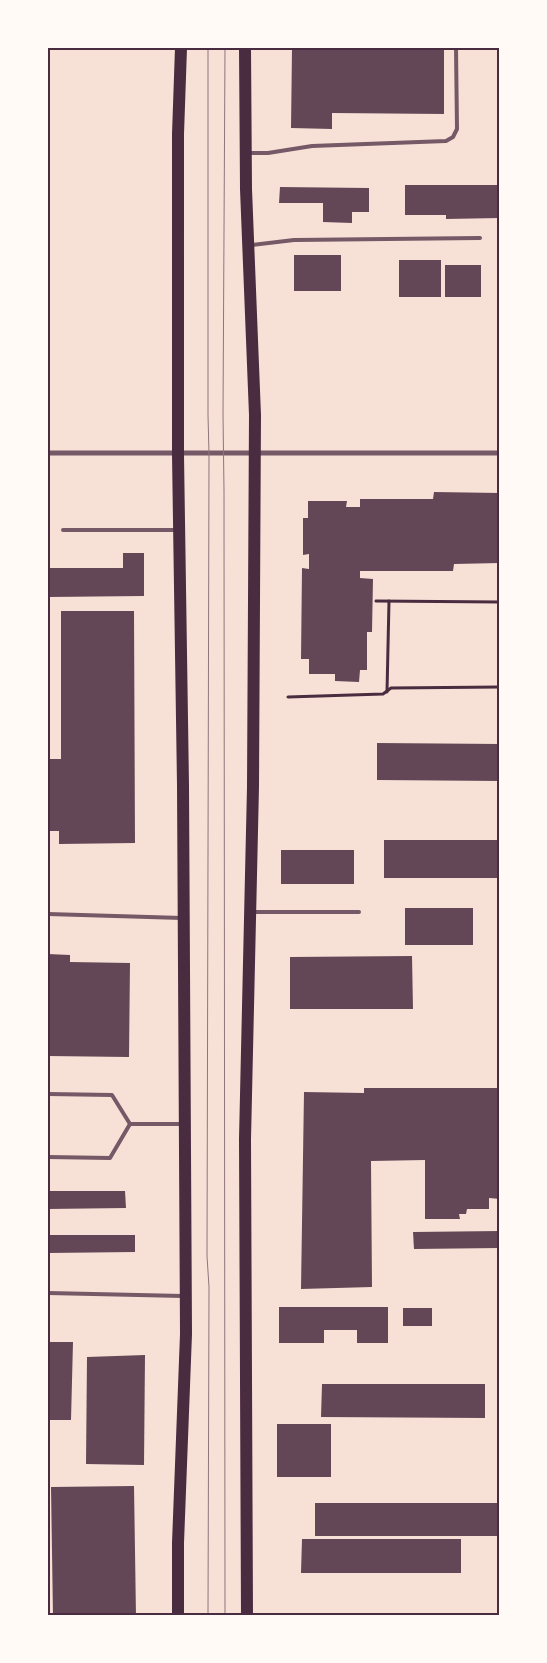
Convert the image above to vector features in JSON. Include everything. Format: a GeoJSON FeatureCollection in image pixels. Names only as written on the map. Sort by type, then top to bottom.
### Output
{"type":"FeatureCollection","features":[{"type":"Feature","properties":{"kind":"main road"},"geometry":{"type":"LineString","coordinates":[[178,1616],[178,1542],[186,1334],[184,918],[178,454],[178,134],[181,48]]}},
{"type":"Feature","properties":{"kind":"main road"},"geometry":{"type":"LineString","coordinates":[[245,48],[248,246],[254,415],[254,747],[245,1139],[247,1616]]}},
{"type":"Feature","properties":{"kind":"street"},"geometry":{"type":"LineString","coordinates":[[48,454],[500,453]]}},
{"type":"Feature","properties":{"kind":"lane"},"geometry":{"type":"LineString","coordinates":[[246,153],[268,153],[312,146],[446,141],[453,137],[457,129],[456,48]]}},
{"type":"Feature","properties":{"kind":"lane"},"geometry":{"type":"LineString","coordinates":[[248,246],[294,240],[480,238]]}},
{"type":"Feature","properties":{"kind":"lane"},"geometry":{"type":"LineString","coordinates":[[63,530],[179,530]]}},
{"type":"Feature","properties":{"kind":"lane"},"geometry":{"type":"LineString","coordinates":[[250,912],[359,912]]}},
{"type":"Feature","properties":{"kind":"lane"},"geometry":{"type":"LineString","coordinates":[[48,914],[184,918]]}},
{"type":"Feature","properties":{"kind":"lane"},"geometry":{"type":"LineString","coordinates":[[48,1094],[112,1095],[130,1124]]}},
{"type":"Feature","properties":{"kind":"lane"},"geometry":{"type":"LineString","coordinates":[[130,1124],[185,1124]]}},
{"type":"Feature","properties":{"kind":"lane"},"geometry":{"type":"LineString","coordinates":[[48,1157],[110,1158],[130,1124]]}},
{"type":"Feature","properties":{"kind":"lane"},"geometry":{"type":"LineString","coordinates":[[48,1293],[186,1296]]}},
{"type":"Feature","properties":{"kind":"path"},"geometry":{"type":"LineString","coordinates":[[376,601],[500,602]]}},
{"type":"Feature","properties":{"kind":"path"},"geometry":{"type":"LineString","coordinates":[[386,692],[389,601]]}},
{"type":"Feature","properties":{"kind":"path"},"geometry":{"type":"LineString","coordinates":[[288,696],[383,694],[391,688],[500,687]]}},
{"type":"Feature","properties":{"kind":"building"},"geometry":{"type":"Polygon","coordinates":[[[292,48],[444,48],[444,114],[332,113],[332,129],[291,128],[292,48]]]}},
{"type":"Feature","properties":{"kind":"building"},"geometry":{"type":"Polygon","coordinates":[[[405,185],[500,185],[500,218],[446,219],[446,215],[405,215],[405,185]]]}},
{"type":"Feature","properties":{"kind":"building"},"geometry":{"type":"Polygon","coordinates":[[[280,187],[369,188],[369,212],[352,212],[352,223],[323,222],[323,203],[279,203],[280,187]]]}},
{"type":"Feature","properties":{"kind":"building"},"geometry":{"type":"Polygon","coordinates":[[[294,255],[341,255],[341,291],[294,291],[294,255]]]}},
{"type":"Feature","properties":{"kind":"building"},"geometry":{"type":"Polygon","coordinates":[[[399,260],[441,260],[441,297],[399,297],[399,260]]]}},
{"type":"Feature","properties":{"kind":"building"},"geometry":{"type":"Polygon","coordinates":[[[445,265],[481,265],[481,297],[445,297],[445,265]]]}},
{"type":"Feature","properties":{"kind":"building"},"geometry":{"type":"Polygon","coordinates":[[[434,492],[500,493],[500,563],[454,564],[453,571],[360,571],[360,578],[373,579],[372,632],[367,632],[367,670],[360,670],[359,682],[335,681],[335,674],[309,674],[309,659],[301,659],[302,568],[309,569],[309,554],[303,555],[303,518],[308,518],[308,501],[347,501],[346,507],[360,507],[360,499],[433,499],[434,492]]]}},
{"type":"Feature","properties":{"kind":"building"},"geometry":{"type":"Polygon","coordinates":[[[123,553],[144,553],[144,596],[48,597],[48,568],[123,568],[123,553]]]}},
{"type":"Feature","properties":{"kind":"building"},"geometry":{"type":"Polygon","coordinates":[[[61,611],[134,611],[135,843],[59,844],[59,831],[48,831],[48,759],[61,759],[61,611]]]}},
{"type":"Feature","properties":{"kind":"building"},"geometry":{"type":"Polygon","coordinates":[[[377,743],[500,744],[500,781],[377,780],[377,743]]]}},
{"type":"Feature","properties":{"kind":"building"},"geometry":{"type":"Polygon","coordinates":[[[384,840],[500,840],[500,878],[384,878],[384,840]]]}},
{"type":"Feature","properties":{"kind":"building"},"geometry":{"type":"Polygon","coordinates":[[[281,850],[354,850],[354,884],[281,884],[281,850]]]}},
{"type":"Feature","properties":{"kind":"building"},"geometry":{"type":"Polygon","coordinates":[[[405,908],[473,908],[473,945],[405,945],[405,908]]]}},
{"type":"Feature","properties":{"kind":"building"},"geometry":{"type":"Polygon","coordinates":[[[48,954],[70,955],[70,962],[130,963],[129,1057],[48,1056],[48,954]]]}},
{"type":"Feature","properties":{"kind":"building"},"geometry":{"type":"Polygon","coordinates":[[[412,956],[413,1009],[290,1009],[290,957],[412,956]]]}},
{"type":"Feature","properties":{"kind":"building"},"geometry":{"type":"Polygon","coordinates":[[[364,1088],[500,1088],[500,1199],[489,1198],[489,1209],[467,1209],[466,1214],[459,1214],[460,1219],[425,1219],[425,1160],[371,1161],[372,1287],[301,1289],[304,1092],[364,1093],[364,1088]]]}},
{"type":"Feature","properties":{"kind":"building"},"geometry":{"type":"Polygon","coordinates":[[[48,1191],[125,1191],[126,1208],[48,1209],[48,1191]]]}},
{"type":"Feature","properties":{"kind":"building"},"geometry":{"type":"Polygon","coordinates":[[[500,1231],[500,1248],[414,1249],[413,1232],[500,1231]]]}},
{"type":"Feature","properties":{"kind":"building"},"geometry":{"type":"Polygon","coordinates":[[[48,1235],[135,1235],[135,1252],[48,1253],[48,1235]]]}},
{"type":"Feature","properties":{"kind":"building"},"geometry":{"type":"Polygon","coordinates":[[[279,1307],[388,1307],[388,1343],[357,1343],[357,1330],[324,1330],[324,1343],[279,1343],[279,1307]]]}},
{"type":"Feature","properties":{"kind":"building"},"geometry":{"type":"Polygon","coordinates":[[[403,1308],[432,1308],[432,1326],[403,1326],[403,1308]]]}},
{"type":"Feature","properties":{"kind":"building"},"geometry":{"type":"Polygon","coordinates":[[[48,1342],[73,1342],[71,1420],[48,1420],[48,1342]]]}},
{"type":"Feature","properties":{"kind":"building"},"geometry":{"type":"Polygon","coordinates":[[[145,1355],[144,1465],[86,1464],[87,1357],[145,1355]]]}},
{"type":"Feature","properties":{"kind":"building"},"geometry":{"type":"Polygon","coordinates":[[[322,1384],[485,1384],[485,1418],[321,1417],[322,1384]]]}},
{"type":"Feature","properties":{"kind":"building"},"geometry":{"type":"Polygon","coordinates":[[[277,1424],[331,1424],[331,1477],[277,1477],[277,1424]]]}},
{"type":"Feature","properties":{"kind":"building"},"geometry":{"type":"Polygon","coordinates":[[[134,1486],[136,1616],[53,1616],[51,1487],[134,1486]]]}},
{"type":"Feature","properties":{"kind":"building"},"geometry":{"type":"Polygon","coordinates":[[[315,1503],[500,1503],[500,1536],[315,1536],[315,1503]]]}},
{"type":"Feature","properties":{"kind":"building"},"geometry":{"type":"Polygon","coordinates":[[[302,1539],[461,1539],[461,1573],[301,1573],[302,1539]]]}},
{"type":"Feature","properties":{"kind":"tram line"},"geometry":{"type":"LineString","coordinates":[[208,48],[208,1616]]}},
{"type":"Feature","properties":{"kind":"tram line"},"geometry":{"type":"LineString","coordinates":[[225,48],[223,415],[225,1616]]}}]}
